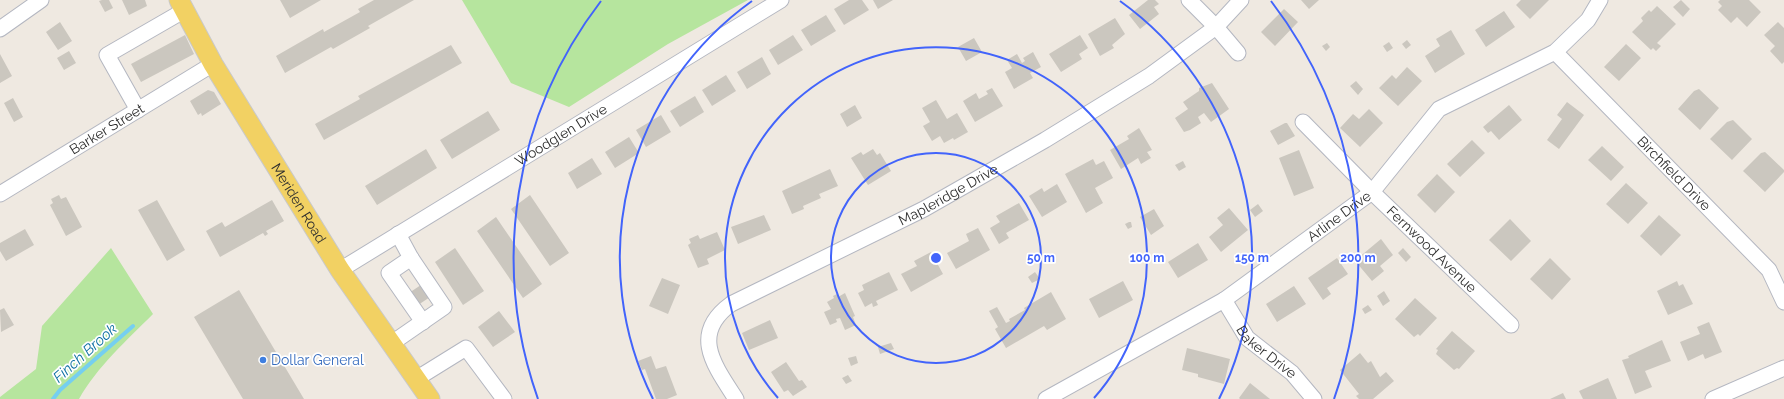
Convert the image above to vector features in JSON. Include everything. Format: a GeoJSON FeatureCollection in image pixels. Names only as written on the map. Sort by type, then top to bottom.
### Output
{"type":"FeatureCollection","features":[{"type":"Feature","properties":{"kind":"main road","name":"Meriden Road"},"geometry":{"type":"LineString","coordinates":[[182,5],[213,64],[340,270],[430,399]]}},
{"type":"Feature","properties":{"kind":"street"},"geometry":{"type":"LineString","coordinates":[[0,29],[41,0]]}},
{"type":"Feature","properties":{"kind":"street","name":"Woodglen Drive"},"geometry":{"type":"LineString","coordinates":[[340,270],[781,0]]}},
{"type":"Feature","properties":{"kind":"street"},"geometry":{"type":"LineString","coordinates":[[1189,0],[1216,27],[1238,53]]}},
{"type":"Feature","properties":{"kind":"street","name":"Mapleridge Drive"},"geometry":{"type":"LineString","coordinates":[[736,399],[717,370],[710,354],[708,340],[710,329],[720,312],[731,304],[924,209],[1038,144],[1148,76],[1216,27],[1241,0]]}},
{"type":"Feature","properties":{"kind":"street","name":"Arline Drive"},"geometry":{"type":"LineString","coordinates":[[1046,399],[1224,300],[1372,192],[1439,109],[1555,52],[1588,20],[1600,0]]}},
{"type":"Feature","properties":{"kind":"street"},"geometry":{"type":"LineString","coordinates":[[138,110],[107,55],[182,5]]}},
{"type":"Feature","properties":{"kind":"street","name":"Birchfield Drive"},"geometry":{"type":"LineString","coordinates":[[1555,52],[1769,270],[1784,302]]}},
{"type":"Feature","properties":{"kind":"street","name":"Barker Street"},"geometry":{"type":"LineString","coordinates":[[0,194],[213,64]]}},
{"type":"Feature","properties":{"kind":"street","name":"Fernwood Avenue"},"geometry":{"type":"LineString","coordinates":[[1303,122],[1372,192],[1511,325]]}},
{"type":"Feature","properties":{"kind":"street"},"geometry":{"type":"LineString","coordinates":[[398,234],[411,258],[420,294],[423,322]]}},
{"type":"Feature","properties":{"kind":"street"},"geometry":{"type":"LineString","coordinates":[[392,343],[444,307],[420,294],[389,273],[411,258]]}},
{"type":"Feature","properties":{"kind":"street","name":"Baker Drive"},"geometry":{"type":"LineString","coordinates":[[1224,300],[1247,338],[1292,373],[1314,399]]}},
{"type":"Feature","properties":{"kind":"street"},"geometry":{"type":"LineString","coordinates":[[416,379],[466,348],[504,399]]}},
{"type":"Feature","properties":{"kind":"street"},"geometry":{"type":"LineString","coordinates":[[1713,399],[1784,368]]}},
{"type":"Feature","properties":{"kind":"green space"},"geometry":{"type":"Polygon","coordinates":[[[462,0],[748,0],[668,44],[569,107],[511,83],[462,0]]]}},
{"type":"Feature","properties":{"kind":"green space"},"geometry":{"type":"Polygon","coordinates":[[[111,248],[153,314],[103,365],[86,387],[79,399],[0,399],[0,397],[36,369],[42,326],[111,248]]]}},
{"type":"Feature","properties":{"kind":"building"},"geometry":{"type":"Polygon","coordinates":[[[109,0],[113,8],[105,12],[99,1],[109,0]]]}},
{"type":"Feature","properties":{"kind":"building"},"geometry":{"type":"Polygon","coordinates":[[[122,0],[145,0],[147,6],[129,15],[122,0]]]}},
{"type":"Feature","properties":{"kind":"building"},"geometry":{"type":"Polygon","coordinates":[[[280,0],[321,0],[290,18],[280,0]]]}},
{"type":"Feature","properties":{"kind":"building"},"geometry":{"type":"Polygon","coordinates":[[[374,0],[414,0],[368,26],[370,28],[333,49],[331,47],[285,73],[276,56],[323,29],[324,32],[360,12],[358,9],[374,0]]]}},
{"type":"Feature","properties":{"kind":"building"},"geometry":{"type":"Polygon","coordinates":[[[849,0],[862,0],[869,10],[844,25],[834,9],[849,0]]]}},
{"type":"Feature","properties":{"kind":"building"},"geometry":{"type":"Polygon","coordinates":[[[873,0],[893,0],[878,9],[873,0]]]}},
{"type":"Feature","properties":{"kind":"building"},"geometry":{"type":"Polygon","coordinates":[[[1148,0],[1155,0],[1159,4],[1154,7],[1159,14],[1140,29],[1129,15],[1148,0]]]}},
{"type":"Feature","properties":{"kind":"building"},"geometry":{"type":"Polygon","coordinates":[[[1301,0],[1319,0],[1309,9],[1301,0]]]}},
{"type":"Feature","properties":{"kind":"building"},"geometry":{"type":"Polygon","coordinates":[[[1521,0],[1549,0],[1530,19],[1516,5],[1521,0]]]}},
{"type":"Feature","properties":{"kind":"building"},"geometry":{"type":"Polygon","coordinates":[[[1681,0],[1690,9],[1683,17],[1673,7],[1681,0]]]}},
{"type":"Feature","properties":{"kind":"building"},"geometry":{"type":"Polygon","coordinates":[[[1720,0],[1749,0],[1761,12],[1747,27],[1737,17],[1731,23],[1718,10],[1722,6],[1718,2],[1720,0]]]}},
{"type":"Feature","properties":{"kind":"building"},"geometry":{"type":"Polygon","coordinates":[[[1657,6],[1676,24],[1657,43],[1661,46],[1656,51],[1653,48],[1651,50],[1632,32],[1643,21],[1641,18],[1649,10],[1651,12],[1657,6]]]}},
{"type":"Feature","properties":{"kind":"building"},"geometry":{"type":"Polygon","coordinates":[[[1284,9],[1298,22],[1275,46],[1261,32],[1284,9]]]}},
{"type":"Feature","properties":{"kind":"building"},"geometry":{"type":"Polygon","coordinates":[[[1504,11],[1515,27],[1486,47],[1475,30],[1504,11]]]}},
{"type":"Feature","properties":{"kind":"building"},"geometry":{"type":"Polygon","coordinates":[[[826,15],[836,31],[811,46],[801,30],[826,15]]]}},
{"type":"Feature","properties":{"kind":"building"},"geometry":{"type":"Polygon","coordinates":[[[1115,18],[1125,34],[1112,45],[1114,48],[1100,56],[1088,34],[1115,18]]]}},
{"type":"Feature","properties":{"kind":"building"},"geometry":{"type":"Polygon","coordinates":[[[60,22],[72,41],[58,50],[46,32],[60,22]]]}},
{"type":"Feature","properties":{"kind":"building"},"geometry":{"type":"Polygon","coordinates":[[[1778,22],[1784,28],[1784,62],[1782,64],[1770,51],[1775,46],[1764,35],[1778,22]]]}},
{"type":"Feature","properties":{"kind":"building"},"geometry":{"type":"Polygon","coordinates":[[[1451,30],[1465,54],[1435,73],[1425,56],[1440,46],[1436,39],[1451,30]]]}},
{"type":"Feature","properties":{"kind":"building"},"geometry":{"type":"Polygon","coordinates":[[[185,35],[194,54],[141,82],[131,64],[185,35]]]}},
{"type":"Feature","properties":{"kind":"building"},"geometry":{"type":"Polygon","coordinates":[[[793,35],[803,50],[778,65],[769,50],[793,35]]]}},
{"type":"Feature","properties":{"kind":"building"},"geometry":{"type":"Polygon","coordinates":[[[1080,35],[1088,48],[1079,54],[1082,59],[1061,72],[1049,54],[1080,35]]]}},
{"type":"Feature","properties":{"kind":"building"},"geometry":{"type":"Polygon","coordinates":[[[974,38],[982,52],[966,61],[958,47],[974,38]]]}},
{"type":"Feature","properties":{"kind":"building"},"geometry":{"type":"Polygon","coordinates":[[[1407,40],[1411,45],[1406,49],[1402,44],[1407,40]]]}},
{"type":"Feature","properties":{"kind":"building"},"geometry":{"type":"Polygon","coordinates":[[[1389,42],[1393,48],[1387,52],[1383,46],[1389,42]]]}},
{"type":"Feature","properties":{"kind":"building"},"geometry":{"type":"Polygon","coordinates":[[[1327,43],[1330,47],[1326,51],[1322,46],[1327,43]]]}},
{"type":"Feature","properties":{"kind":"building"},"geometry":{"type":"Polygon","coordinates":[[[1626,44],[1641,58],[1619,81],[1604,67],[1626,44]]]}},
{"type":"Feature","properties":{"kind":"building"},"geometry":{"type":"Polygon","coordinates":[[[451,45],[462,63],[324,140],[315,124],[360,99],[358,96],[451,45]]]}},
{"type":"Feature","properties":{"kind":"building"},"geometry":{"type":"Polygon","coordinates":[[[69,51],[76,63],[64,70],[57,58],[69,51]]]}},
{"type":"Feature","properties":{"kind":"building"},"geometry":{"type":"Polygon","coordinates":[[[1033,52],[1041,67],[1030,73],[1033,78],[1014,89],[1005,72],[1012,68],[1007,60],[1017,54],[1022,63],[1025,61],[1023,58],[1033,52]]]}},
{"type":"Feature","properties":{"kind":"building"},"geometry":{"type":"Polygon","coordinates":[[[0,54],[12,76],[0,83],[0,54]]]}},
{"type":"Feature","properties":{"kind":"building"},"geometry":{"type":"Polygon","coordinates":[[[762,57],[771,74],[747,89],[737,72],[762,57]]]}},
{"type":"Feature","properties":{"kind":"building"},"geometry":{"type":"Polygon","coordinates":[[[1407,67],[1422,81],[1398,106],[1379,88],[1392,75],[1396,79],[1407,67]]]}},
{"type":"Feature","properties":{"kind":"building"},"geometry":{"type":"Polygon","coordinates":[[[726,75],[736,91],[712,106],[702,90],[726,75]]]}},
{"type":"Feature","properties":{"kind":"building"},"geometry":{"type":"Polygon","coordinates":[[[1356,81],[1363,89],[1358,95],[1350,86],[1356,81]]]}},
{"type":"Feature","properties":{"kind":"building"},"geometry":{"type":"Polygon","coordinates":[[[1212,83],[1229,109],[1211,122],[1204,113],[1198,117],[1201,123],[1184,132],[1175,118],[1188,109],[1183,102],[1199,91],[1199,88],[1212,83]]]}},
{"type":"Feature","properties":{"kind":"building"},"geometry":{"type":"Polygon","coordinates":[[[992,88],[1003,106],[975,122],[963,101],[976,93],[979,99],[988,94],[986,91],[992,88]]]}},
{"type":"Feature","properties":{"kind":"building"},"geometry":{"type":"Polygon","coordinates":[[[1699,89],[1719,108],[1700,130],[1678,109],[1694,91],[1699,89]]]}},
{"type":"Feature","properties":{"kind":"building"},"geometry":{"type":"Polygon","coordinates":[[[208,90],[214,92],[221,104],[202,116],[201,113],[198,115],[190,101],[208,90]]]}},
{"type":"Feature","properties":{"kind":"building"},"geometry":{"type":"Polygon","coordinates":[[[695,96],[704,112],[680,127],[670,111],[695,96]]]}},
{"type":"Feature","properties":{"kind":"building"},"geometry":{"type":"Polygon","coordinates":[[[13,98],[23,117],[14,122],[4,103],[13,98]]]}},
{"type":"Feature","properties":{"kind":"building"},"geometry":{"type":"Polygon","coordinates":[[[936,100],[947,119],[957,113],[968,132],[954,140],[953,138],[944,143],[940,136],[932,141],[923,126],[930,122],[922,108],[936,100]]]}},
{"type":"Feature","properties":{"kind":"building"},"geometry":{"type":"Polygon","coordinates":[[[1567,102],[1584,115],[1559,149],[1547,140],[1562,119],[1557,115],[1567,102]]]}},
{"type":"Feature","properties":{"kind":"building"},"geometry":{"type":"Polygon","coordinates":[[[855,105],[862,118],[847,127],[840,114],[855,105]]]}},
{"type":"Feature","properties":{"kind":"building"},"geometry":{"type":"Polygon","coordinates":[[[1509,105],[1522,120],[1499,140],[1491,131],[1488,133],[1483,127],[1509,105]]]}},
{"type":"Feature","properties":{"kind":"building"},"geometry":{"type":"Polygon","coordinates":[[[1369,109],[1383,123],[1360,147],[1340,128],[1353,114],[1359,119],[1369,109]]]}},
{"type":"Feature","properties":{"kind":"building"},"geometry":{"type":"Polygon","coordinates":[[[488,111],[500,130],[452,159],[440,140],[488,111]]]}},
{"type":"Feature","properties":{"kind":"building"},"geometry":{"type":"Polygon","coordinates":[[[661,115],[671,132],[646,147],[636,130],[661,115]]]}},
{"type":"Feature","properties":{"kind":"building"},"geometry":{"type":"Polygon","coordinates":[[[1733,120],[1752,139],[1732,160],[1710,139],[1727,122],[1733,120]]]}},
{"type":"Feature","properties":{"kind":"building"},"geometry":{"type":"Polygon","coordinates":[[[1287,123],[1295,136],[1278,145],[1270,131],[1287,123]]]}},
{"type":"Feature","properties":{"kind":"building"},"geometry":{"type":"Polygon","coordinates":[[[1139,128],[1152,150],[1147,152],[1151,158],[1141,164],[1138,158],[1121,169],[1110,150],[1129,139],[1127,136],[1139,128]]]}},
{"type":"Feature","properties":{"kind":"building"},"geometry":{"type":"Polygon","coordinates":[[[629,137],[639,153],[615,168],[605,152],[629,137]]]}},
{"type":"Feature","properties":{"kind":"building"},"geometry":{"type":"Polygon","coordinates":[[[1472,140],[1485,153],[1460,177],[1447,164],[1472,140]]]}},
{"type":"Feature","properties":{"kind":"building"},"geometry":{"type":"Polygon","coordinates":[[[1602,146],[1624,167],[1611,181],[1588,160],[1602,146]]]}},
{"type":"Feature","properties":{"kind":"building"},"geometry":{"type":"Polygon","coordinates":[[[426,149],[437,168],[377,205],[365,186],[426,149]]]}},
{"type":"Feature","properties":{"kind":"building"},"geometry":{"type":"Polygon","coordinates":[[[873,149],[877,155],[880,153],[891,171],[868,185],[851,158],[861,152],[863,155],[873,149]]]}},
{"type":"Feature","properties":{"kind":"building"},"geometry":{"type":"Polygon","coordinates":[[[1299,150],[1314,188],[1294,196],[1279,158],[1299,150]]]}},
{"type":"Feature","properties":{"kind":"building"},"geometry":{"type":"Polygon","coordinates":[[[1765,152],[1784,170],[1784,172],[1765,192],[1743,171],[1761,153],[1765,152]]]}},
{"type":"Feature","properties":{"kind":"building"},"geometry":{"type":"Polygon","coordinates":[[[592,158],[602,174],[577,189],[568,173],[592,158]]]}},
{"type":"Feature","properties":{"kind":"building"},"geometry":{"type":"Polygon","coordinates":[[[1093,159],[1096,165],[1104,161],[1113,178],[1095,188],[1103,203],[1086,213],[1065,174],[1093,159]]]}},
{"type":"Feature","properties":{"kind":"building"},"geometry":{"type":"Polygon","coordinates":[[[1183,161],[1186,167],[1179,171],[1175,165],[1183,161]]]}},
{"type":"Feature","properties":{"kind":"building"},"geometry":{"type":"Polygon","coordinates":[[[830,169],[838,186],[819,194],[821,198],[803,206],[804,209],[792,214],[782,191],[830,169]]]}},
{"type":"Feature","properties":{"kind":"building"},"geometry":{"type":"Polygon","coordinates":[[[1437,174],[1455,192],[1435,213],[1417,195],[1437,174]]]}},
{"type":"Feature","properties":{"kind":"building"},"geometry":{"type":"Polygon","coordinates":[[[1626,183],[1648,203],[1628,224],[1606,204],[1626,183]]]}},
{"type":"Feature","properties":{"kind":"building"},"geometry":{"type":"Polygon","coordinates":[[[1057,184],[1067,202],[1042,217],[1029,196],[1042,188],[1044,192],[1057,184]]]}},
{"type":"Feature","properties":{"kind":"building"},"geometry":{"type":"Polygon","coordinates":[[[59,195],[61,199],[66,197],[82,227],[66,236],[50,205],[53,203],[51,199],[59,195]]]}},
{"type":"Feature","properties":{"kind":"building"},"geometry":{"type":"Polygon","coordinates":[[[530,195],[569,253],[550,266],[511,209],[530,195]]]}},
{"type":"Feature","properties":{"kind":"building"},"geometry":{"type":"Polygon","coordinates":[[[157,200],[185,250],[167,261],[138,210],[157,200]]]}},
{"type":"Feature","properties":{"kind":"building"},"geometry":{"type":"Polygon","coordinates":[[[272,200],[284,221],[266,231],[268,234],[265,236],[263,233],[220,257],[206,231],[222,222],[225,227],[272,200]]]}},
{"type":"Feature","properties":{"kind":"building"},"geometry":{"type":"Polygon","coordinates":[[[1019,203],[1029,220],[1006,233],[1009,238],[999,244],[990,228],[1000,222],[996,216],[1019,203]]]}},
{"type":"Feature","properties":{"kind":"building"},"geometry":{"type":"Polygon","coordinates":[[[1258,204],[1263,211],[1255,217],[1250,210],[1258,204]]]}},
{"type":"Feature","properties":{"kind":"building"},"geometry":{"type":"Polygon","coordinates":[[[1229,208],[1248,230],[1221,252],[1209,237],[1223,225],[1217,218],[1229,208]]]}},
{"type":"Feature","properties":{"kind":"building"},"geometry":{"type":"Polygon","coordinates":[[[1154,209],[1164,226],[1151,235],[1140,217],[1154,209]]]}},
{"type":"Feature","properties":{"kind":"building"},"geometry":{"type":"Polygon","coordinates":[[[764,215],[771,230],[738,244],[731,227],[764,215]]]}},
{"type":"Feature","properties":{"kind":"building"},"geometry":{"type":"Polygon","coordinates":[[[1659,215],[1681,235],[1661,256],[1640,236],[1659,215]]]}},
{"type":"Feature","properties":{"kind":"building"},"geometry":{"type":"Polygon","coordinates":[[[496,217],[542,284],[523,298],[477,231],[496,217]]]}},
{"type":"Feature","properties":{"kind":"building"},"geometry":{"type":"Polygon","coordinates":[[[1510,219],[1531,241],[1511,261],[1489,240],[1510,219]]]}},
{"type":"Feature","properties":{"kind":"building"},"geometry":{"type":"Polygon","coordinates":[[[1131,222],[1132,227],[1128,229],[1125,224],[1131,222]]]}},
{"type":"Feature","properties":{"kind":"building"},"geometry":{"type":"Polygon","coordinates":[[[978,228],[990,250],[956,269],[947,253],[969,241],[966,234],[978,228]]]}},
{"type":"Feature","properties":{"kind":"building"},"geometry":{"type":"Polygon","coordinates":[[[25,229],[34,245],[6,261],[0,251],[0,243],[25,229]]]}},
{"type":"Feature","properties":{"kind":"building"},"geometry":{"type":"Polygon","coordinates":[[[717,232],[725,250],[707,259],[709,264],[698,268],[688,245],[691,243],[689,239],[698,235],[700,239],[717,232]]]}},
{"type":"Feature","properties":{"kind":"building"},"geometry":{"type":"Polygon","coordinates":[[[1381,239],[1393,255],[1380,266],[1384,271],[1372,281],[1356,262],[1357,259],[1381,239]]]}},
{"type":"Feature","properties":{"kind":"building"},"geometry":{"type":"Polygon","coordinates":[[[1198,243],[1208,260],[1178,278],[1168,262],[1198,243]]]}},
{"type":"Feature","properties":{"kind":"building"},"geometry":{"type":"Polygon","coordinates":[[[455,248],[484,291],[463,305],[435,262],[455,248]]]}},
{"type":"Feature","properties":{"kind":"building"},"geometry":{"type":"Polygon","coordinates":[[[1403,248],[1411,257],[1406,262],[1398,253],[1403,248]]]}},
{"type":"Feature","properties":{"kind":"building"},"geometry":{"type":"Polygon","coordinates":[[[931,252],[943,274],[911,292],[901,274],[917,266],[914,261],[931,252]]]}},
{"type":"Feature","properties":{"kind":"building"},"geometry":{"type":"Polygon","coordinates":[[[1337,258],[1348,274],[1327,288],[1331,294],[1323,300],[1308,278],[1337,258]]]}},
{"type":"Feature","properties":{"kind":"building"},"geometry":{"type":"Polygon","coordinates":[[[1550,258],[1571,279],[1552,300],[1530,279],[1550,258]]]}},
{"type":"Feature","properties":{"kind":"building"},"geometry":{"type":"Polygon","coordinates":[[[889,272],[898,290],[876,301],[878,305],[873,307],[872,303],[865,307],[858,293],[864,290],[862,285],[889,272]]]}},
{"type":"Feature","properties":{"kind":"building"},"geometry":{"type":"Polygon","coordinates":[[[1035,272],[1040,279],[1032,283],[1028,277],[1035,272]]]}},
{"type":"Feature","properties":{"kind":"building"},"geometry":{"type":"Polygon","coordinates":[[[662,278],[680,285],[668,314],[649,306],[662,278]]]}},
{"type":"Feature","properties":{"kind":"building"},"geometry":{"type":"Polygon","coordinates":[[[1123,281],[1133,300],[1099,318],[1089,299],[1123,281]]]}},
{"type":"Feature","properties":{"kind":"building"},"geometry":{"type":"Polygon","coordinates":[[[1677,281],[1679,286],[1683,284],[1693,304],[1668,315],[1657,291],[1677,281]]]}},
{"type":"Feature","properties":{"kind":"building"},"geometry":{"type":"Polygon","coordinates":[[[1294,286],[1306,304],[1277,322],[1266,304],[1294,286]]]}},
{"type":"Feature","properties":{"kind":"building"},"geometry":{"type":"Polygon","coordinates":[[[239,290],[304,399],[243,399],[194,317],[239,290]]]}},
{"type":"Feature","properties":{"kind":"building"},"geometry":{"type":"Polygon","coordinates":[[[1384,291],[1390,301],[1383,306],[1377,296],[1384,291]]]}},
{"type":"Feature","properties":{"kind":"building"},"geometry":{"type":"Polygon","coordinates":[[[1051,292],[1066,319],[1047,330],[1044,326],[1006,348],[995,329],[998,327],[989,311],[997,307],[1006,323],[1010,321],[1009,319],[1025,310],[1024,308],[1051,292]]]}},
{"type":"Feature","properties":{"kind":"building"},"geometry":{"type":"Polygon","coordinates":[[[845,293],[855,316],[853,317],[856,325],[845,330],[840,318],[836,319],[837,322],[830,325],[824,312],[831,309],[827,302],[834,298],[833,296],[837,294],[838,297],[845,293]]]}},
{"type":"Feature","properties":{"kind":"building"},"geometry":{"type":"Polygon","coordinates":[[[1415,298],[1437,318],[1420,336],[1418,334],[1414,337],[1395,319],[1415,298]]]}},
{"type":"Feature","properties":{"kind":"building"},"geometry":{"type":"Polygon","coordinates":[[[1368,305],[1372,310],[1365,314],[1362,309],[1368,305]]]}},
{"type":"Feature","properties":{"kind":"building"},"geometry":{"type":"Polygon","coordinates":[[[4,308],[14,325],[1,332],[0,310],[4,308]]]}},
{"type":"Feature","properties":{"kind":"building"},"geometry":{"type":"Polygon","coordinates":[[[499,311],[515,332],[493,347],[478,327],[499,311]]]}},
{"type":"Feature","properties":{"kind":"building"},"geometry":{"type":"Polygon","coordinates":[[[770,320],[778,338],[749,350],[742,333],[770,320]]]}},
{"type":"Feature","properties":{"kind":"building"},"geometry":{"type":"Polygon","coordinates":[[[1709,322],[1722,352],[1705,359],[1703,354],[1688,361],[1680,342],[1700,334],[1697,327],[1709,322]]]}},
{"type":"Feature","properties":{"kind":"building"},"geometry":{"type":"Polygon","coordinates":[[[1452,331],[1475,351],[1459,369],[1457,368],[1454,370],[1436,354],[1438,350],[1436,349],[1452,331]]]}},
{"type":"Feature","properties":{"kind":"building"},"geometry":{"type":"Polygon","coordinates":[[[1662,340],[1671,361],[1645,371],[1652,387],[1635,394],[1622,360],[1629,358],[1628,356],[1662,340]]]}},
{"type":"Feature","properties":{"kind":"building"},"geometry":{"type":"Polygon","coordinates":[[[891,343],[894,349],[880,354],[878,347],[891,343]]]}},
{"type":"Feature","properties":{"kind":"building"},"geometry":{"type":"Polygon","coordinates":[[[1187,348],[1230,359],[1224,384],[1198,377],[1198,374],[1182,370],[1187,348]]]}},
{"type":"Feature","properties":{"kind":"building"},"geometry":{"type":"Polygon","coordinates":[[[1360,353],[1368,363],[1371,361],[1380,377],[1386,372],[1394,381],[1373,399],[1359,399],[1356,396],[1359,394],[1340,370],[1360,353]]]}},
{"type":"Feature","properties":{"kind":"building"},"geometry":{"type":"Polygon","coordinates":[[[651,356],[656,369],[666,366],[677,395],[667,399],[656,399],[645,369],[642,370],[638,361],[651,356]]]}},
{"type":"Feature","properties":{"kind":"building"},"geometry":{"type":"Polygon","coordinates":[[[856,356],[858,363],[851,366],[848,358],[856,356]]]}},
{"type":"Feature","properties":{"kind":"building"},"geometry":{"type":"Polygon","coordinates":[[[786,362],[799,381],[802,380],[807,387],[793,396],[788,390],[784,392],[771,372],[786,362]]]}},
{"type":"Feature","properties":{"kind":"building"},"geometry":{"type":"Polygon","coordinates":[[[848,375],[852,381],[846,384],[842,378],[848,375]]]}},
{"type":"Feature","properties":{"kind":"building"},"geometry":{"type":"Polygon","coordinates":[[[1608,378],[1617,399],[1583,399],[1579,391],[1608,378]]]}},
{"type":"Feature","properties":{"kind":"building"},"geometry":{"type":"Polygon","coordinates":[[[1250,383],[1270,399],[1240,399],[1239,398],[1250,383]]]}},
{"type":"Feature","properties":{"kind":"building"},"geometry":{"type":"Polygon","coordinates":[[[1563,393],[1566,399],[1550,399],[1563,393]]]}},
{"type":"Feature","properties":{"kind":"waterway","name":"Finch Brook"},"geometry":{"type":"LineString","coordinates":[[53,399],[60,390],[133,326]]}},
{"type":"Feature","properties":{"kind":"tunnel"},"geometry":{"type":"LineString","coordinates":[[415,298],[427,290]]}},
{"type":"Feature","properties":{"kind":"place","name":"Dollar General"},"geometry":{"type":"Point","coordinates":[263,360]}}]}
